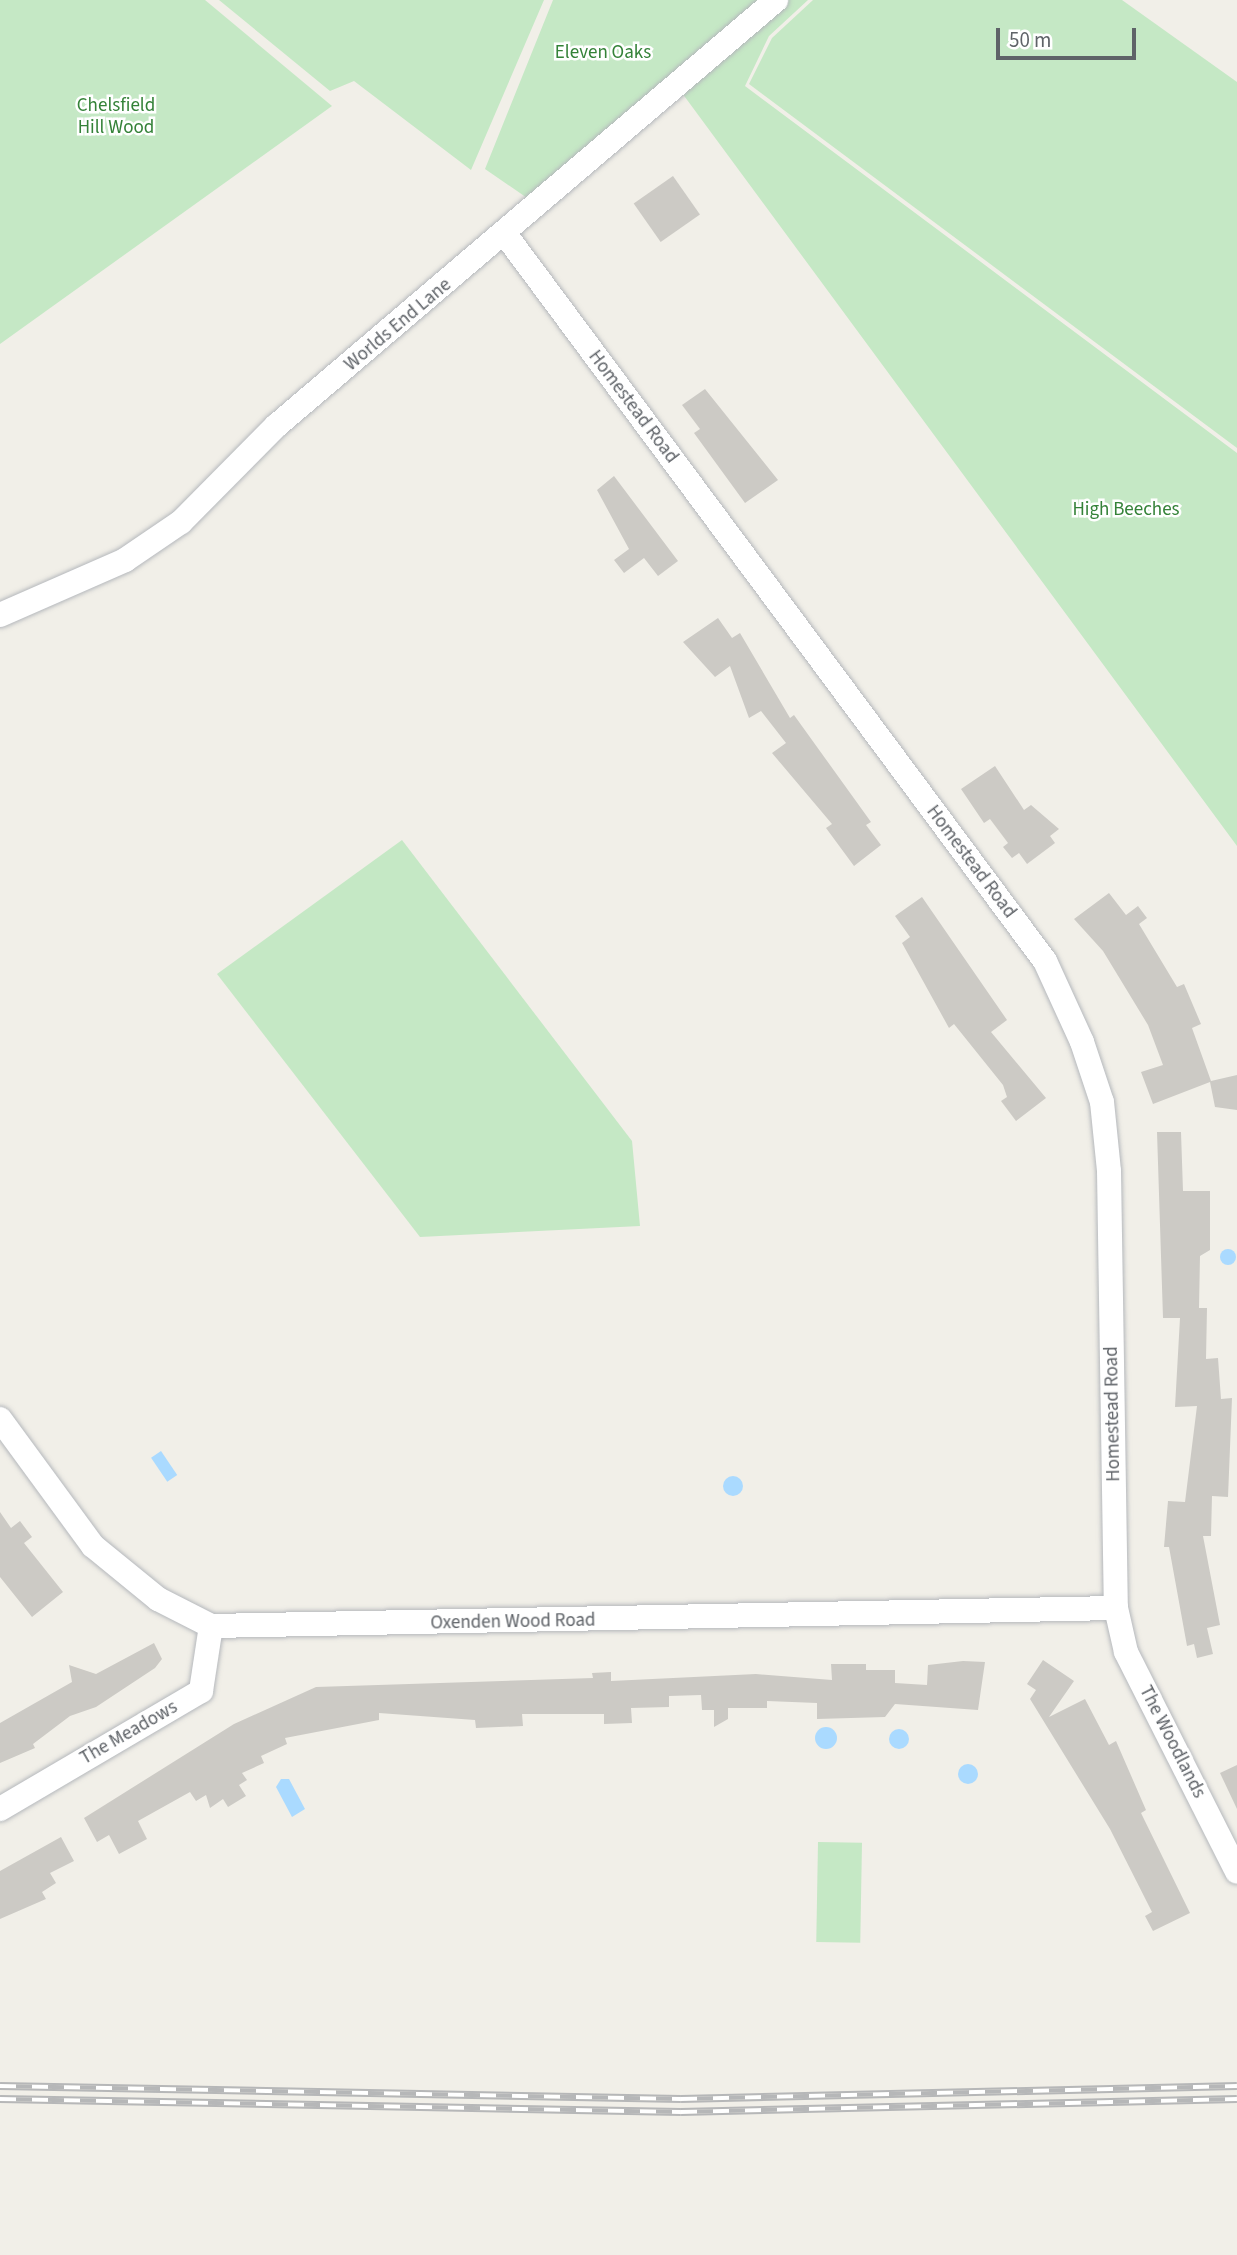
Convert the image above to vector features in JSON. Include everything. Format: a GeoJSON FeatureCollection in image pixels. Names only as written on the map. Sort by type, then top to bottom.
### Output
{"type":"FeatureCollection","features":[{"type":"Feature","properties":{"kind":"street","name":"Worlds End Lane"},"geometry":{"type":"LineString","coordinates":[[0,615],[125,560],[172,528],[276,426],[505,234],[776,0]]}},
{"type":"Feature","properties":{"kind":"street","name":"Homestead Road"},"geometry":{"type":"LineString","coordinates":[[505,234],[1045,961],[1082,1042],[1102,1102],[1109,1171],[1116,1608]]}},
{"type":"Feature","properties":{"kind":"street","name":"Oxenden Wood Road"},"geometry":{"type":"LineString","coordinates":[[0,1419],[93,1546],[158,1599],[211,1626],[1116,1608]]}},
{"type":"Feature","properties":{"kind":"street","name":"The Woodlands"},"geometry":{"type":"LineString","coordinates":[[1116,1608],[1126,1652],[1234,1858]]}},
{"type":"Feature","properties":{"kind":"street","name":"The Meadows"},"geometry":{"type":"LineString","coordinates":[[0,1809],[201,1691],[211,1626]]}},
{"type":"Feature","properties":{"kind":"green space","name":"Chelsfield Hill Wood"},"geometry":{"type":"Polygon","coordinates":[[[0,0],[205,0],[332,106],[0,344],[0,0]]]}},
{"type":"Feature","properties":{"kind":"green space"},"geometry":{"type":"Polygon","coordinates":[[[219,0],[544,0],[471,170],[354,81],[330,91],[219,0]]]}},
{"type":"Feature","properties":{"kind":"green space","name":"High Beeches"},"geometry":{"type":"Polygon","coordinates":[[[553,0],[808,0],[769,36],[745,86],[1237,453],[1237,846],[682,93],[546,211],[485,169],[553,0]]]}},
{"type":"Feature","properties":{"kind":"green space"},"geometry":{"type":"Polygon","coordinates":[[[813,0],[1122,0],[1237,82],[1237,448],[749,84],[772,38],[813,0]]]}},
{"type":"Feature","properties":{"kind":"green space"},"geometry":{"type":"Polygon","coordinates":[[[402,840],[632,1141],[640,1226],[420,1237],[217,974],[402,840]]]}},
{"type":"Feature","properties":{"kind":"green space"},"geometry":{"type":"Polygon","coordinates":[[[818,1842],[862,1843],[860,1943],[816,1942],[818,1842]]]}},
{"type":"Feature","properties":{"kind":"water"},"geometry":{"type":"Polygon","coordinates":[[[1225,1249],[1231,1249],[1236,1257],[1234,1263],[1225,1265],[1220,1260],[1220,1254],[1225,1249]]]}},
{"type":"Feature","properties":{"kind":"water"},"geometry":{"type":"Polygon","coordinates":[[[161,1451],[177,1475],[167,1482],[151,1458],[161,1451]]]}},
{"type":"Feature","properties":{"kind":"water"},"geometry":{"type":"Polygon","coordinates":[[[729,1476],[737,1476],[743,1486],[737,1496],[729,1496],[723,1490],[723,1482],[729,1476]]]}},
{"type":"Feature","properties":{"kind":"water"},"geometry":{"type":"Polygon","coordinates":[[[822,1727],[830,1727],[837,1734],[837,1742],[830,1749],[822,1749],[815,1742],[815,1734],[822,1727]]]}},
{"type":"Feature","properties":{"kind":"water"},"geometry":{"type":"Polygon","coordinates":[[[899,1729],[906,1732],[909,1739],[906,1746],[899,1749],[892,1746],[889,1739],[892,1732],[899,1729]]]}},
{"type":"Feature","properties":{"kind":"water"},"geometry":{"type":"Polygon","coordinates":[[[964,1764],[972,1764],[978,1774],[972,1784],[964,1784],[958,1778],[958,1770],[964,1764]]]}},
{"type":"Feature","properties":{"kind":"water"},"geometry":{"type":"Polygon","coordinates":[[[281,1779],[289,1779],[305,1809],[292,1817],[276,1787],[281,1779]]]}},
{"type":"Feature","properties":{"kind":"building"},"geometry":{"type":"Polygon","coordinates":[[[673,176],[700,215],[661,242],[634,204],[673,176]]]}},
{"type":"Feature","properties":{"kind":"building"},"geometry":{"type":"Polygon","coordinates":[[[705,389],[778,480],[745,503],[694,433],[700,429],[682,405],[705,389]]]}},
{"type":"Feature","properties":{"kind":"building"},"geometry":{"type":"Polygon","coordinates":[[[614,476],[678,561],[658,576],[644,558],[624,573],[614,560],[629,549],[597,490],[614,476]]]}},
{"type":"Feature","properties":{"kind":"building"},"geometry":{"type":"Polygon","coordinates":[[[718,618],[732,638],[740,633],[790,718],[794,715],[871,822],[866,825],[881,845],[854,866],[826,828],[832,824],[772,753],[786,743],[761,711],[749,718],[730,666],[715,677],[683,642],[718,618]]]}},
{"type":"Feature","properties":{"kind":"building"},"geometry":{"type":"Polygon","coordinates":[[[995,766],[1024,810],[1031,805],[1059,829],[1050,836],[1055,843],[1027,864],[1019,853],[1012,858],[1003,847],[1008,843],[990,819],[984,823],[961,789],[995,766]]]}},
{"type":"Feature","properties":{"kind":"building"},"geometry":{"type":"Polygon","coordinates":[[[1109,893],[1126,915],[1138,906],[1147,918],[1139,924],[1177,987],[1184,984],[1201,1024],[1192,1028],[1211,1081],[1237,1075],[1237,1110],[1215,1107],[1210,1082],[1153,1104],[1141,1072],[1163,1065],[1148,1025],[1103,951],[1074,919],[1109,893]]]}},
{"type":"Feature","properties":{"kind":"building"},"geometry":{"type":"Polygon","coordinates":[[[922,897],[1007,1020],[991,1032],[1046,1098],[1016,1121],[1001,1101],[1007,1097],[1003,1085],[954,1024],[949,1028],[902,943],[910,937],[895,916],[922,897]]]}},
{"type":"Feature","properties":{"kind":"building"},"geometry":{"type":"Polygon","coordinates":[[[1157,1132],[1181,1132],[1183,1191],[1210,1191],[1210,1250],[1200,1256],[1199,1308],[1207,1308],[1206,1359],[1218,1358],[1221,1399],[1232,1398],[1228,1497],[1212,1496],[1211,1536],[1203,1536],[1220,1625],[1207,1628],[1213,1654],[1197,1658],[1194,1644],[1187,1646],[1169,1547],[1164,1547],[1168,1501],[1185,1502],[1197,1406],[1175,1407],[1180,1318],[1163,1318],[1157,1132]]]}},
{"type":"Feature","properties":{"kind":"building"},"geometry":{"type":"Polygon","coordinates":[[[0,1512],[11,1528],[20,1521],[32,1537],[24,1543],[63,1592],[32,1617],[0,1577],[0,1512]]]}},
{"type":"Feature","properties":{"kind":"building"},"geometry":{"type":"Polygon","coordinates":[[[154,1643],[162,1659],[155,1668],[96,1707],[70,1716],[33,1744],[35,1748],[0,1763],[0,1723],[72,1682],[69,1665],[96,1674],[154,1643]]]}},
{"type":"Feature","properties":{"kind":"building"},"geometry":{"type":"Polygon","coordinates":[[[1043,1660],[1074,1681],[1049,1717],[1085,1699],[1109,1745],[1116,1741],[1146,1810],[1141,1813],[1190,1913],[1153,1931],[1145,1916],[1152,1912],[1110,1829],[1030,1699],[1036,1690],[1027,1684],[1043,1660]]]}},
{"type":"Feature","properties":{"kind":"building"},"geometry":{"type":"Polygon","coordinates":[[[963,1661],[985,1662],[978,1710],[895,1704],[885,1717],[817,1719],[817,1703],[767,1701],[767,1708],[728,1708],[728,1719],[714,1727],[714,1710],[702,1710],[701,1695],[669,1696],[669,1707],[631,1708],[632,1723],[604,1724],[604,1714],[522,1714],[523,1726],[476,1728],[475,1720],[379,1713],[379,1720],[285,1738],[287,1744],[261,1756],[264,1763],[242,1773],[247,1780],[239,1785],[246,1796],[228,1807],[223,1799],[210,1808],[206,1795],[196,1801],[190,1792],[138,1821],[147,1839],[119,1854],[109,1835],[97,1842],[84,1818],[234,1724],[316,1687],[593,1678],[592,1673],[611,1672],[611,1681],[756,1674],[832,1680],[831,1664],[866,1664],[866,1670],[895,1670],[895,1683],[927,1685],[928,1665],[963,1661]]]}},
{"type":"Feature","properties":{"kind":"building"},"geometry":{"type":"Polygon","coordinates":[[[1237,1765],[1237,1809],[1220,1773],[1237,1765]]]}},
{"type":"Feature","properties":{"kind":"building"},"geometry":{"type":"Polygon","coordinates":[[[61,1837],[74,1861],[50,1873],[56,1883],[42,1892],[46,1899],[0,1919],[0,1871],[61,1837]]]}},
{"type":"Feature","properties":{"kind":"railway"},"geometry":{"type":"LineString","coordinates":[[0,2086],[681,2099],[1237,2086]]}},
{"type":"Feature","properties":{"kind":"railway"},"geometry":{"type":"LineString","coordinates":[[0,2099],[681,2112],[1237,2099]]}},
{"type":"Feature","properties":{"kind":"park label","name":"Eleven Oaks"},"geometry":{"type":"Point","coordinates":[603,53]}}]}
